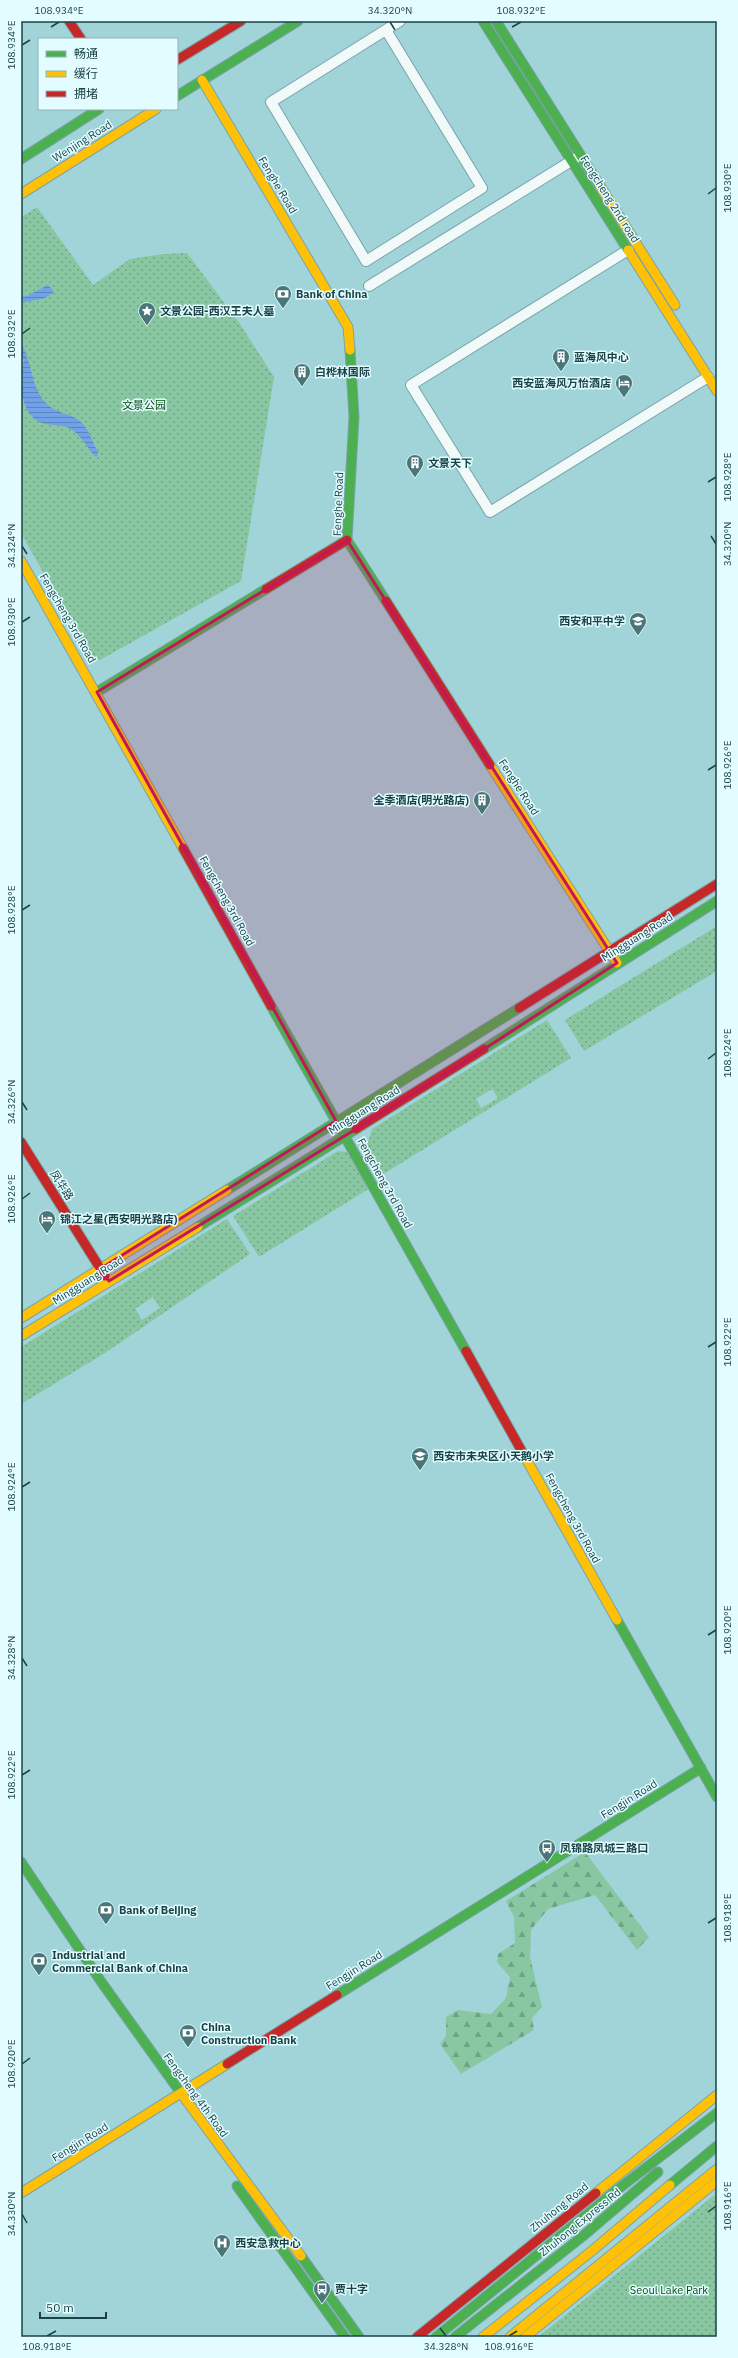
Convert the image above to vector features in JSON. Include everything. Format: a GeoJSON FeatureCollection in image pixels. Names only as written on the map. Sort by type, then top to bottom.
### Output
{"type":"FeatureCollection","features":[{"type":"Feature","properties":{"kind":"main road"},"geometry":{"type":"LineString","coordinates":[[69,21],[79,38]]}},
{"type":"Feature","properties":{"kind":"main road"},"geometry":{"type":"LineString","coordinates":[[178,59],[240,21]]}},
{"type":"Feature","properties":{"kind":"main road"},"geometry":{"type":"LineString","coordinates":[[178,95],[298,21]]}},
{"type":"Feature","properties":{"kind":"main road","name":"Fengcheng 2nd road"},"geometry":{"type":"LineString","coordinates":[[483,21],[628,250],[713,375]]}},
{"type":"Feature","properties":{"kind":"main road","name":"Fengcheng 2nd road"},"geometry":{"type":"LineString","coordinates":[[496,21],[582,155],[713,375],[717,391]]}},
{"type":"Feature","properties":{"kind":"main road","name":"Fenghe Road"},"geometry":{"type":"LineString","coordinates":[[202,80],[348,327],[354,417],[347,540],[617,963]]}},
{"type":"Feature","properties":{"kind":"main road","name":"Wenjing Road"},"geometry":{"type":"LineString","coordinates":[[21,159],[97,110]]}},
{"type":"Feature","properties":{"kind":"main road","name":"Wenjing Road"},"geometry":{"type":"LineString","coordinates":[[21,194],[154,110]]}},
{"type":"Feature","properties":{"kind":"main road"},"geometry":{"type":"LineString","coordinates":[[97,692],[347,540]]}},
{"type":"Feature","properties":{"kind":"main road","name":"Fengcheng 3rd Road"},"geometry":{"type":"LineString","coordinates":[[21,561],[97,692],[336,1121],[717,1797]]}},
{"type":"Feature","properties":{"kind":"main road","name":"Mingguang Road"},"geometry":{"type":"LineString","coordinates":[[21,1318],[717,884]]}},
{"type":"Feature","properties":{"kind":"main road","name":"Mingguang Road"},"geometry":{"type":"LineString","coordinates":[[21,1336],[345,1136],[717,901]]}},
{"type":"Feature","properties":{"kind":"main road","name":"凤华路"},"geometry":{"type":"LineString","coordinates":[[21,1142],[109,1281]]}},
{"type":"Feature","properties":{"kind":"main road","name":"Fengjin Road"},"geometry":{"type":"LineString","coordinates":[[21,2193],[701,1768]]}},
{"type":"Feature","properties":{"kind":"main road","name":"Fengcheng 4th Road"},"geometry":{"type":"LineString","coordinates":[[21,1862],[69,1938],[220,2162]]}},
{"type":"Feature","properties":{"kind":"main road"},"geometry":{"type":"LineString","coordinates":[[21,1878],[45,1915]]}},
{"type":"Feature","properties":{"kind":"main road","name":"Fengcheng 4th Road"},"geometry":{"type":"LineString","coordinates":[[83,1972],[360,2337]]}},
{"type":"Feature","properties":{"kind":"main road","name":"Zhuhong Road"},"geometry":{"type":"LineString","coordinates":[[417,2337],[717,2095]]}},
{"type":"Feature","properties":{"kind":"main road"},"geometry":{"type":"LineString","coordinates":[[436,2337],[573,2225],[717,2113]]}},
{"type":"Feature","properties":{"kind":"main road","name":"Zhuhong Express Rd"},"geometry":{"type":"LineString","coordinates":[[455,2337],[583,2236],[717,2122]]}},
{"type":"Feature","properties":{"kind":"main road"},"geometry":{"type":"LineString","coordinates":[[483,2337],[593,2250],[717,2146]]}},
{"type":"Feature","properties":{"kind":"main road"},"geometry":{"type":"LineString","coordinates":[[510,2337],[717,2169]]}},
{"type":"Feature","properties":{"kind":"main road"},"geometry":{"type":"LineString","coordinates":[[229,2175],[345,2337]]}},
{"type":"Feature","properties":{"kind":"main road"},"geometry":{"type":"LineString","coordinates":[[525,2337],[717,2181]]}},
{"type":"Feature","properties":{"kind":"street"},"geometry":{"type":"LineString","coordinates":[[386,30],[482,188],[366,261],[271,102],[400,21]]}},
{"type":"Feature","properties":{"kind":"street"},"geometry":{"type":"LineString","coordinates":[[369,286],[582,155]]}},
{"type":"Feature","properties":{"kind":"street"},"geometry":{"type":"LineString","coordinates":[[628,250],[411,385],[490,512],[713,375]]}},
{"type":"Feature","properties":{"kind":"highlighted area"},"geometry":{"type":"Polygon","coordinates":[[[347,540],[617,963],[455,1068],[109,1281],[100,1269],[336,1121],[97,692],[347,540]]]}},
{"type":"Feature","properties":{"kind":"green space","name":"文景公园"},"geometry":{"type":"Polygon","coordinates":[[[37,207],[93,285],[130,259],[164,254],[187,253],[240,324],[274,377],[241,581],[100,660],[92,659],[21,533],[21,217],[37,207]]]}},
{"type":"Feature","properties":{"kind":"green space"},"geometry":{"type":"Polygon","coordinates":[[[717,926],[717,971],[584,1051],[565,1020],[717,926]]]}},
{"type":"Feature","properties":{"kind":"green space"},"geometry":{"type":"Polygon","coordinates":[[[547,1020],[571,1058],[377,1178],[364,1155],[372,1129],[547,1020]],[[492,1089],[476,1099],[481,1108],[498,1098],[492,1089]]]}},
{"type":"Feature","properties":{"kind":"green space"},"geometry":{"type":"Polygon","coordinates":[[[338,1151],[347,1152],[370,1188],[259,1257],[233,1216],[338,1151]]]}},
{"type":"Feature","properties":{"kind":"green space"},"geometry":{"type":"Polygon","coordinates":[[[227,1219],[250,1254],[105,1353],[21,1404],[21,1347],[227,1219]],[[153,1297],[135,1309],[142,1320],[160,1308],[153,1297]]]}},
{"type":"Feature","properties":{"kind":"green space"},"geometry":{"type":"Polygon","coordinates":[[[585,1852],[649,1937],[637,1950],[595,1895],[548,1909],[531,1930],[530,1957],[542,2007],[532,2018],[534,2030],[461,2074],[440,2044],[446,2036],[446,2017],[458,2010],[491,2014],[506,1998],[510,1977],[497,1962],[498,1954],[515,1943],[514,1917],[506,1901],[585,1852]]]}},
{"type":"Feature","properties":{"kind":"green space","name":"Seoul Lake Park"},"geometry":{"type":"Polygon","coordinates":[[[717,2193],[717,2337],[538,2337],[717,2193]]]}},
{"type":"Feature","properties":{"kind":"water"},"geometry":{"type":"Polygon","coordinates":[[[48,285],[54,292],[45,298],[21,303],[21,297],[27,296],[48,285]]]}},
{"type":"Feature","properties":{"kind":"water"},"geometry":{"type":"Polygon","coordinates":[[[21,343],[25,350],[38,391],[42,398],[54,409],[73,417],[84,425],[98,452],[97,457],[94,456],[83,440],[73,430],[63,426],[42,423],[34,419],[29,412],[22,396],[21,377],[24,360],[21,356],[21,343]]]}},
{"type":"Feature","properties":{"kind":"traffic: fast"},"geometry":{"type":"LineString","coordinates":[[178,95],[298,21]]}},
{"type":"Feature","properties":{"kind":"traffic: fast"},"geometry":{"type":"LineString","coordinates":[[483,21],[628,250]]}},
{"type":"Feature","properties":{"kind":"traffic: fast"},"geometry":{"type":"LineString","coordinates":[[496,21],[600,186]]}},
{"type":"Feature","properties":{"kind":"traffic: fast"},"geometry":{"type":"LineString","coordinates":[[21,159],[97,110]]}},
{"type":"Feature","properties":{"kind":"traffic: fast"},"geometry":{"type":"LineString","coordinates":[[350,350],[354,417],[347,540],[386,601]]}},
{"type":"Feature","properties":{"kind":"traffic: fast"},"geometry":{"type":"LineString","coordinates":[[97,692],[266,589]]}},
{"type":"Feature","properties":{"kind":"traffic: fast"},"geometry":{"type":"LineString","coordinates":[[484,1049],[717,901]]}},
{"type":"Feature","properties":{"kind":"traffic: fast"},"geometry":{"type":"LineString","coordinates":[[271,1006],[466,1351]]}},
{"type":"Feature","properties":{"kind":"traffic: fast"},"geometry":{"type":"LineString","coordinates":[[227,1190],[519,1008]]}},
{"type":"Feature","properties":{"kind":"traffic: fast"},"geometry":{"type":"LineString","coordinates":[[198,1227],[356,1129]]}},
{"type":"Feature","properties":{"kind":"traffic: fast"},"geometry":{"type":"LineString","coordinates":[[617,1620],[717,1797]]}},
{"type":"Feature","properties":{"kind":"traffic: fast"},"geometry":{"type":"LineString","coordinates":[[337,1995],[701,1768]]}},
{"type":"Feature","properties":{"kind":"traffic: fast"},"geometry":{"type":"LineString","coordinates":[[21,1862],[102,1983],[183,2096]]}},
{"type":"Feature","properties":{"kind":"traffic: fast"},"geometry":{"type":"LineString","coordinates":[[436,2337],[617,2190],[717,2113]]}},
{"type":"Feature","properties":{"kind":"traffic: fast"},"geometry":{"type":"LineString","coordinates":[[670,2185],[717,2146]]}},
{"type":"Feature","properties":{"kind":"traffic: fast"},"geometry":{"type":"LineString","coordinates":[[455,2337],[583,2236],[658,2172]]}},
{"type":"Feature","properties":{"kind":"traffic: fast"},"geometry":{"type":"LineString","coordinates":[[237,2186],[345,2337]]}},
{"type":"Feature","properties":{"kind":"traffic: fast"},"geometry":{"type":"LineString","coordinates":[[301,2256],[359,2337]]}},
{"type":"Feature","properties":{"kind":"traffic: slow"},"geometry":{"type":"LineString","coordinates":[[202,80],[348,327],[350,350]]}},
{"type":"Feature","properties":{"kind":"traffic: slow"},"geometry":{"type":"LineString","coordinates":[[21,194],[154,110]]}},
{"type":"Feature","properties":{"kind":"traffic: slow"},"geometry":{"type":"LineString","coordinates":[[600,186],[675,305]]}},
{"type":"Feature","properties":{"kind":"traffic: slow"},"geometry":{"type":"LineString","coordinates":[[628,250],[717,391]]}},
{"type":"Feature","properties":{"kind":"traffic: slow"},"geometry":{"type":"LineString","coordinates":[[21,561],[183,848]]}},
{"type":"Feature","properties":{"kind":"traffic: slow"},"geometry":{"type":"LineString","coordinates":[[490,765],[617,963]]}},
{"type":"Feature","properties":{"kind":"traffic: slow"},"geometry":{"type":"LineString","coordinates":[[21,1318],[227,1190]]}},
{"type":"Feature","properties":{"kind":"traffic: slow"},"geometry":{"type":"LineString","coordinates":[[21,1336],[198,1227]]}},
{"type":"Feature","properties":{"kind":"traffic: slow"},"geometry":{"type":"LineString","coordinates":[[525,1457],[617,1620]]}},
{"type":"Feature","properties":{"kind":"traffic: slow"},"geometry":{"type":"LineString","coordinates":[[21,2193],[227,2064]]}},
{"type":"Feature","properties":{"kind":"traffic: slow"},"geometry":{"type":"LineString","coordinates":[[596,2193],[717,2095]]}},
{"type":"Feature","properties":{"kind":"traffic: slow"},"geometry":{"type":"LineString","coordinates":[[183,2096],[301,2256]]}},
{"type":"Feature","properties":{"kind":"traffic: slow"},"geometry":{"type":"LineString","coordinates":[[510,2337],[717,2169]]}},
{"type":"Feature","properties":{"kind":"traffic: slow"},"geometry":{"type":"LineString","coordinates":[[525,2337],[717,2181]]}},
{"type":"Feature","properties":{"kind":"traffic: slow"},"geometry":{"type":"LineString","coordinates":[[483,2337],[593,2250],[670,2185]]}},
{"type":"Feature","properties":{"kind":"traffic: jam"},"geometry":{"type":"LineString","coordinates":[[69,21],[80,38]]}},
{"type":"Feature","properties":{"kind":"traffic: jam"},"geometry":{"type":"LineString","coordinates":[[178,59],[241,21]]}},
{"type":"Feature","properties":{"kind":"traffic: jam"},"geometry":{"type":"LineString","coordinates":[[266,589],[347,540]]}},
{"type":"Feature","properties":{"kind":"traffic: jam"},"geometry":{"type":"LineString","coordinates":[[386,601],[490,765]]}},
{"type":"Feature","properties":{"kind":"traffic: jam"},"geometry":{"type":"LineString","coordinates":[[183,848],[271,1006]]}},
{"type":"Feature","properties":{"kind":"traffic: jam"},"geometry":{"type":"LineString","coordinates":[[519,1008],[717,884]]}},
{"type":"Feature","properties":{"kind":"traffic: jam"},"geometry":{"type":"LineString","coordinates":[[356,1129],[484,1049]]}},
{"type":"Feature","properties":{"kind":"traffic: jam"},"geometry":{"type":"LineString","coordinates":[[21,1142],[105,1276]]}},
{"type":"Feature","properties":{"kind":"traffic: jam"},"geometry":{"type":"LineString","coordinates":[[466,1351],[525,1457]]}},
{"type":"Feature","properties":{"kind":"traffic: jam"},"geometry":{"type":"LineString","coordinates":[[227,2064],[337,1995]]}},
{"type":"Feature","properties":{"kind":"traffic: jam"},"geometry":{"type":"LineString","coordinates":[[417,2337],[596,2193]]}},
{"type":"Feature","properties":{"kind":"place","name":"Bank of China"},"geometry":{"type":"Point","coordinates":[283,309]}},
{"type":"Feature","properties":{"kind":"place","name":"文景公园-西汉王夫人墓"},"geometry":{"type":"Point","coordinates":[147,326]}},
{"type":"Feature","properties":{"kind":"place","name":"蓝海风中心"},"geometry":{"type":"Point","coordinates":[561,372]}},
{"type":"Feature","properties":{"kind":"place","name":"白桦林国际"},"geometry":{"type":"Point","coordinates":[302,387]}},
{"type":"Feature","properties":{"kind":"place","name":"西安蓝海风万怡酒店"},"geometry":{"type":"Point","coordinates":[624,398]}},
{"type":"Feature","properties":{"kind":"place","name":"文景天下"},"geometry":{"type":"Point","coordinates":[415,478]}},
{"type":"Feature","properties":{"kind":"place","name":"西安和平中学"},"geometry":{"type":"Point","coordinates":[638,636]}},
{"type":"Feature","properties":{"kind":"place","name":"全季酒店(明光路店)"},"geometry":{"type":"Point","coordinates":[482,815]}},
{"type":"Feature","properties":{"kind":"place","name":"锦江之星(西安明光路店)"},"geometry":{"type":"Point","coordinates":[47,1234]}},
{"type":"Feature","properties":{"kind":"place","name":"西安市未央区小天鹅小学"},"geometry":{"type":"Point","coordinates":[420,1471]}},
{"type":"Feature","properties":{"kind":"place","name":"凤锦路凤城三路口"},"geometry":{"type":"Point","coordinates":[547,1863]}},
{"type":"Feature","properties":{"kind":"place","name":"Bank of Beijing"},"geometry":{"type":"Point","coordinates":[106,1925]}},
{"type":"Feature","properties":{"kind":"place","name":"Industrial and Commercial Bank of China"},"geometry":{"type":"Point","coordinates":[39,1976]}},
{"type":"Feature","properties":{"kind":"place","name":"China Construction Bank"},"geometry":{"type":"Point","coordinates":[188,2048]}},
{"type":"Feature","properties":{"kind":"place","name":"西安急救中心"},"geometry":{"type":"Point","coordinates":[222,2258]}},
{"type":"Feature","properties":{"kind":"place","name":"贾十字"},"geometry":{"type":"Point","coordinates":[322,2304]}}]}
